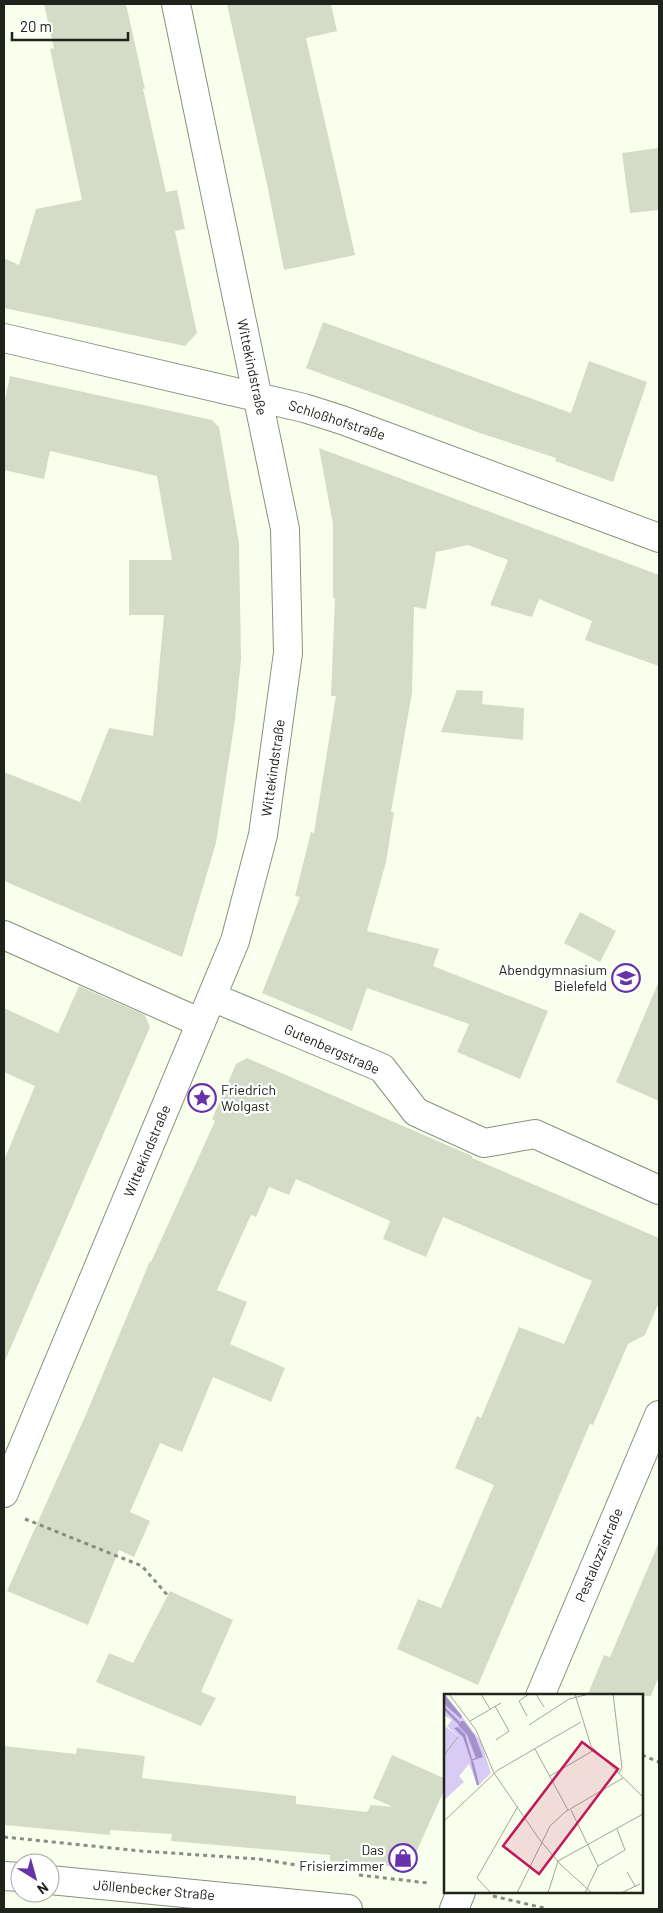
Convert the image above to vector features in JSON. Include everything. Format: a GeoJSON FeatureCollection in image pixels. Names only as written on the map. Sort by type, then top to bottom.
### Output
{"type":"FeatureCollection","features":[{"type":"Feature","properties":{"kind":"street","name":"Wittekindstraße"},"geometry":{"type":"LineString","coordinates":[[4,1493],[235,941],[263,835],[288,653],[285,530],[176,4]]}},
{"type":"Feature","properties":{"kind":"street","name":"Schloßhofstraße"},"geometry":{"type":"LineString","coordinates":[[4,338],[304,408],[342,420],[659,538]]}},
{"type":"Feature","properties":{"kind":"street"},"geometry":{"type":"LineString","coordinates":[[4,935],[201,1022]]}},
{"type":"Feature","properties":{"kind":"street","name":"Gutenbergstraße"},"geometry":{"type":"LineString","coordinates":[[212,997],[382,1068],[416,1112],[484,1143],[534,1134],[659,1190]]}},
{"type":"Feature","properties":{"kind":"street","name":"Pestalozzistraße"},"geometry":{"type":"LineString","coordinates":[[541,1694],[659,1415]]}},
{"type":"Feature","properties":{"kind":"street","name":"Jöllenbecker Straße"},"geometry":{"type":"LineString","coordinates":[[60,1881],[348,1909]]}},
{"type":"Feature","properties":{"kind":"street"},"geometry":{"type":"LineString","coordinates":[[454,1909],[473,1893]]}},
{"type":"Feature","properties":{"kind":"path"},"geometry":{"type":"LineString","coordinates":[[22,1518],[142,1566],[169,1597]]}},
{"type":"Feature","properties":{"kind":"path"},"geometry":{"type":"LineString","coordinates":[[643,1755],[659,1762]]}},
{"type":"Feature","properties":{"kind":"path"},"geometry":{"type":"LineString","coordinates":[[4,1837],[141,1851],[259,1860],[324,1870]]}},
{"type":"Feature","properties":{"kind":"path"},"geometry":{"type":"LineString","coordinates":[[352,1874],[434,1884]]}},
{"type":"Feature","properties":{"kind":"path"},"geometry":{"type":"LineString","coordinates":[[473,1893],[548,1909]]}},
{"type":"Feature","properties":{"kind":"building"},"geometry":{"type":"Polygon","coordinates":[[[44,4],[126,4],[166,192],[177,190],[185,229],[175,231],[197,333],[185,346],[4,308],[4,258],[19,265],[36,209],[82,200],[50,49],[54,48],[44,4]]]}},
{"type":"Feature","properties":{"kind":"building"},"geometry":{"type":"Polygon","coordinates":[[[227,4],[331,4],[337,31],[306,38],[355,255],[284,270],[227,4]]]}},
{"type":"Feature","properties":{"kind":"building"},"geometry":{"type":"Polygon","coordinates":[[[659,148],[659,210],[630,213],[622,153],[659,148]]]}},
{"type":"Feature","properties":{"kind":"building"},"geometry":{"type":"Polygon","coordinates":[[[323,322],[571,413],[589,361],[647,382],[613,482],[555,461],[556,458],[477,432],[306,368],[323,322]]]}},
{"type":"Feature","properties":{"kind":"building"},"geometry":{"type":"Polygon","coordinates":[[[10,376],[212,420],[219,427],[239,543],[241,659],[235,720],[216,843],[182,957],[4,881],[4,772],[80,802],[109,728],[153,736],[164,615],[129,615],[129,560],[172,560],[157,476],[50,451],[44,479],[4,470],[4,404],[10,376]]]}},
{"type":"Feature","properties":{"kind":"building"},"geometry":{"type":"Polygon","coordinates":[[[319,448],[659,575],[659,666],[585,640],[592,621],[539,599],[532,617],[490,605],[508,560],[468,545],[436,552],[426,609],[414,607],[412,693],[391,812],[394,812],[386,862],[367,931],[439,949],[433,966],[548,1011],[520,1079],[457,1052],[469,1024],[367,988],[352,1031],[262,993],[300,897],[295,896],[311,832],[314,833],[336,696],[331,696],[335,598],[333,598],[333,524],[319,448]]]}},
{"type":"Feature","properties":{"kind":"building"},"geometry":{"type":"Polygon","coordinates":[[[457,690],[483,691],[482,704],[524,708],[523,740],[441,732],[457,690]]]}},
{"type":"Feature","properties":{"kind":"building"},"geometry":{"type":"Polygon","coordinates":[[[580,912],[616,931],[600,962],[564,943],[580,912]]]}},
{"type":"Feature","properties":{"kind":"building"},"geometry":{"type":"Polygon","coordinates":[[[659,981],[659,1101],[616,1082],[659,981]]]}},
{"type":"Feature","properties":{"kind":"building"},"geometry":{"type":"Polygon","coordinates":[[[79,986],[145,1015],[150,1027],[4,1363],[4,1160],[35,1086],[4,1072],[4,1008],[58,1033],[79,986]]]}},
{"type":"Feature","properties":{"kind":"building"},"geometry":{"type":"Polygon","coordinates":[[[247,1058],[472,1156],[472,1158],[659,1238],[659,1302],[645,1335],[628,1344],[593,1425],[590,1424],[478,1685],[397,1649],[418,1599],[441,1608],[494,1485],[455,1468],[477,1416],[481,1418],[519,1327],[564,1344],[592,1281],[443,1217],[426,1257],[383,1239],[390,1221],[296,1179],[289,1195],[269,1187],[256,1217],[251,1215],[217,1290],[247,1302],[230,1344],[285,1368],[271,1402],[213,1377],[182,1452],[160,1443],[130,1512],[150,1521],[134,1557],[119,1550],[88,1625],[7,1591],[87,1412],[150,1261],[215,1121],[212,1119],[236,1064],[247,1058]]]}},
{"type":"Feature","properties":{"kind":"building"},"geometry":{"type":"Polygon","coordinates":[[[659,1542],[659,1676],[651,1696],[643,1696],[643,1694],[588,1694],[604,1655],[610,1657],[659,1542]]]}},
{"type":"Feature","properties":{"kind":"building"},"geometry":{"type":"Polygon","coordinates":[[[170,1591],[233,1620],[201,1692],[216,1698],[201,1726],[96,1682],[109,1653],[133,1663],[170,1591]]]}},
{"type":"Feature","properties":{"kind":"building"},"geometry":{"type":"Polygon","coordinates":[[[4,1746],[76,1754],[77,1748],[145,1756],[142,1778],[296,1796],[296,1804],[367,1812],[371,1805],[393,1807],[373,1798],[392,1755],[444,1778],[444,1790],[409,1868],[330,1861],[330,1855],[171,1841],[172,1834],[110,1830],[110,1835],[4,1825],[4,1746]]]}},
{"type":"Feature","properties":{"kind":"place","name":"Abendgymnasium Bielefeld"},"geometry":{"type":"Point","coordinates":[626,978]}},
{"type":"Feature","properties":{"kind":"place","name":"Friedrich Wolgast"},"geometry":{"type":"Point","coordinates":[202,1098]}},
{"type":"Feature","properties":{"kind":"place","name":"Das Frisierzimmer"},"geometry":{"type":"Point","coordinates":[403,1858]}}]}
